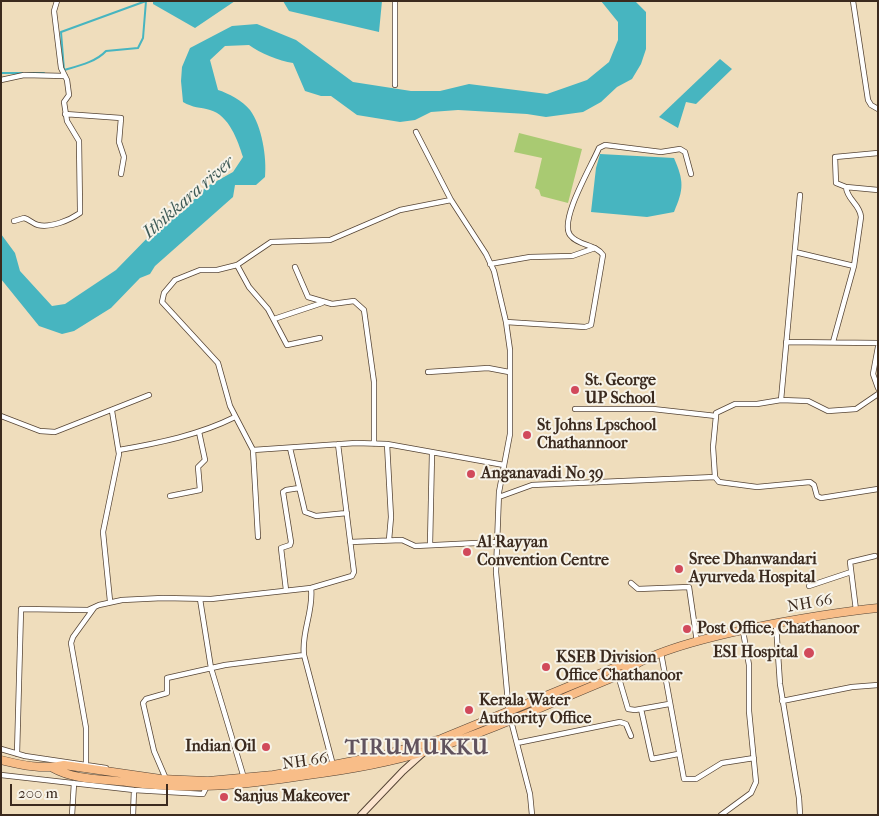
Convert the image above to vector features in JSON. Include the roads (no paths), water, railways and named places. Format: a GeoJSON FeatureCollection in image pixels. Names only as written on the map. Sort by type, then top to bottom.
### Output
{"type":"FeatureCollection","features":[{"type":"Feature","properties":{"kind":"highway","name":"NH 66"},"geometry":{"type":"LineString","coordinates":[[1,760],[53,768],[64,774],[109,780],[206,788],[343,770],[426,751],[510,716],[618,675],[632,665],[661,653],[698,642],[776,624],[878,608]]}},
{"type":"Feature","properties":{"kind":"highway","name":"NH 66"},"geometry":{"type":"LineString","coordinates":[[53,768],[64,765],[166,779],[208,781],[244,778],[333,765],[379,756],[442,739],[510,716],[615,667],[632,665]]}},
{"type":"Feature","properties":{"kind":"main road"},"geometry":{"type":"LineString","coordinates":[[361,815],[403,771],[426,751]]}},
{"type":"Feature","properties":{"kind":"main road"},"geometry":{"type":"LineString","coordinates":[[403,771],[404,757]]}},
{"type":"Feature","properties":{"kind":"street"},"geometry":{"type":"LineString","coordinates":[[14,221],[24,218],[38,225],[52,224],[71,218],[80,212],[79,141],[65,114],[64,102],[69,94],[61,68],[54,11],[56,1]]}},
{"type":"Feature","properties":{"kind":"street"},"geometry":{"type":"LineString","coordinates":[[395,1],[395,85]]}},
{"type":"Feature","properties":{"kind":"street"},"geometry":{"type":"LineString","coordinates":[[853,1],[868,100],[871,105],[878,109]]}},
{"type":"Feature","properties":{"kind":"street"},"geometry":{"type":"LineString","coordinates":[[1,80],[24,75],[65,76]]}},
{"type":"Feature","properties":{"kind":"street"},"geometry":{"type":"LineString","coordinates":[[65,114],[121,118],[119,142],[124,157],[121,174]]}},
{"type":"Feature","properties":{"kind":"street"},"geometry":{"type":"LineString","coordinates":[[416,132],[451,200],[490,264],[506,322],[510,350],[510,434],[499,498],[497,542],[498,604],[510,716],[530,794],[532,815]]}},
{"type":"Feature","properties":{"kind":"street"},"geometry":{"type":"LineString","coordinates":[[506,322],[590,326],[593,320],[603,257],[602,252],[578,242],[570,235],[568,226],[572,205],[599,148],[605,145],[661,152],[680,149],[685,152],[691,174]]}},
{"type":"Feature","properties":{"kind":"street"},"geometry":{"type":"LineString","coordinates":[[878,153],[835,156],[836,183],[846,187],[878,190]]}},
{"type":"Feature","properties":{"kind":"street"},"geometry":{"type":"LineString","coordinates":[[833,342],[854,266],[861,213],[847,195],[846,187]]}},
{"type":"Feature","properties":{"kind":"street"},"geometry":{"type":"LineString","coordinates":[[781,400],[800,195]]}},
{"type":"Feature","properties":{"kind":"street"},"geometry":{"type":"LineString","coordinates":[[258,537],[253,450],[230,406],[218,363],[162,302],[168,286],[182,276],[200,270],[217,270],[237,265],[277,240],[330,240],[400,210],[451,200]]}},
{"type":"Feature","properties":{"kind":"street"},"geometry":{"type":"LineString","coordinates":[[490,264],[530,257],[572,256],[595,248]]}},
{"type":"Feature","properties":{"kind":"street"},"geometry":{"type":"LineString","coordinates":[[794,252],[854,266]]}},
{"type":"Feature","properties":{"kind":"street"},"geometry":{"type":"LineString","coordinates":[[237,265],[249,287],[274,319],[289,346],[320,338]]}},
{"type":"Feature","properties":{"kind":"street"},"geometry":{"type":"LineString","coordinates":[[294,267],[308,297],[323,303],[332,304],[354,301],[364,310],[374,382],[374,444]]}},
{"type":"Feature","properties":{"kind":"street"},"geometry":{"type":"LineString","coordinates":[[274,319],[323,303]]}},
{"type":"Feature","properties":{"kind":"street"},"geometry":{"type":"LineString","coordinates":[[786,342],[878,343]]}},
{"type":"Feature","properties":{"kind":"street"},"geometry":{"type":"LineString","coordinates":[[878,347],[873,374],[878,388]]}},
{"type":"Feature","properties":{"kind":"street"},"geometry":{"type":"LineString","coordinates":[[428,372],[488,368],[509,372]]}},
{"type":"Feature","properties":{"kind":"street"},"geometry":{"type":"LineString","coordinates":[[878,394],[856,409],[834,411],[824,410],[808,401],[781,400],[757,404],[735,404],[716,413],[713,447],[715,477],[719,482],[757,487],[810,482],[814,485],[817,496],[821,498],[878,488]]}},
{"type":"Feature","properties":{"kind":"street"},"geometry":{"type":"LineString","coordinates":[[1,416],[40,431],[52,432],[112,411],[149,395]]}},
{"type":"Feature","properties":{"kind":"street"},"geometry":{"type":"LineString","coordinates":[[575,408],[653,409],[716,416]]}},
{"type":"Feature","properties":{"kind":"street"},"geometry":{"type":"LineString","coordinates":[[110,601],[104,532],[119,450],[112,411]]}},
{"type":"Feature","properties":{"kind":"street"},"geometry":{"type":"LineString","coordinates":[[119,450],[199,432],[235,417]]}},
{"type":"Feature","properties":{"kind":"street"},"geometry":{"type":"LineString","coordinates":[[170,496],[200,490],[198,467],[205,460],[199,432]]}},
{"type":"Feature","properties":{"kind":"street"},"geometry":{"type":"LineString","coordinates":[[253,450],[338,444],[387,444],[504,465]]}},
{"type":"Feature","properties":{"kind":"street"},"geometry":{"type":"LineString","coordinates":[[17,754],[20,610],[23,608],[88,610],[110,601],[163,598],[200,599],[311,588],[347,579],[354,575],[338,444]]}},
{"type":"Feature","properties":{"kind":"street"},"geometry":{"type":"LineString","coordinates":[[387,444],[391,517],[389,540]]}},
{"type":"Feature","properties":{"kind":"street"},"geometry":{"type":"LineString","coordinates":[[290,448],[304,509],[308,514],[316,516],[347,513]]}},
{"type":"Feature","properties":{"kind":"street"},"geometry":{"type":"LineString","coordinates":[[430,545],[432,453]]}},
{"type":"Feature","properties":{"kind":"street"},"geometry":{"type":"LineString","coordinates":[[499,498],[532,485],[715,477]]}},
{"type":"Feature","properties":{"kind":"street"},"geometry":{"type":"LineString","coordinates":[[286,590],[281,548],[290,545],[291,542],[283,492],[284,490],[299,488]]}},
{"type":"Feature","properties":{"kind":"street"},"geometry":{"type":"LineString","coordinates":[[350,542],[404,540],[415,546],[497,542]]}},
{"type":"Feature","properties":{"kind":"street"},"geometry":{"type":"LineString","coordinates":[[856,610],[850,560],[875,556]]}},
{"type":"Feature","properties":{"kind":"street"},"geometry":{"type":"LineString","coordinates":[[810,586],[851,572]]}},
{"type":"Feature","properties":{"kind":"street"},"geometry":{"type":"LineString","coordinates":[[631,583],[638,590],[689,587],[698,642]]}},
{"type":"Feature","properties":{"kind":"street"},"geometry":{"type":"LineString","coordinates":[[311,588],[312,600],[303,642],[304,654],[333,765]]}},
{"type":"Feature","properties":{"kind":"street"},"geometry":{"type":"LineString","coordinates":[[200,599],[210,668],[244,778]]}},
{"type":"Feature","properties":{"kind":"street"},"geometry":{"type":"LineString","coordinates":[[86,764],[86,728],[71,644],[73,637],[95,607]]}},
{"type":"Feature","properties":{"kind":"street"},"geometry":{"type":"LineString","coordinates":[[776,624],[782,700],[799,798],[800,815]]}},
{"type":"Feature","properties":{"kind":"street"},"geometry":{"type":"LineString","coordinates":[[721,815],[750,793],[755,785],[748,693],[749,665],[743,631]]}},
{"type":"Feature","properties":{"kind":"street"},"geometry":{"type":"LineString","coordinates":[[661,653],[683,776],[688,781],[696,779],[722,763],[754,758]]}},
{"type":"Feature","properties":{"kind":"street"},"geometry":{"type":"LineString","coordinates":[[166,779],[154,751],[144,701],[167,693],[167,678],[210,668],[304,654]]}},
{"type":"Feature","properties":{"kind":"street"},"geometry":{"type":"LineString","coordinates":[[618,675],[627,708],[631,710],[669,704]]}},
{"type":"Feature","properties":{"kind":"street"},"geometry":{"type":"LineString","coordinates":[[782,700],[852,687],[878,685]]}},
{"type":"Feature","properties":{"kind":"street"},"geometry":{"type":"LineString","coordinates":[[641,709],[652,758],[655,760],[678,754]]}},
{"type":"Feature","properties":{"kind":"street"},"geometry":{"type":"LineString","coordinates":[[517,743],[620,722],[626,724],[631,736]]}},
{"type":"Feature","properties":{"kind":"street"},"geometry":{"type":"LineString","coordinates":[[1,749],[17,754],[106,768],[111,772]]}},
{"type":"Feature","properties":{"kind":"street"},"geometry":{"type":"LineString","coordinates":[[1,775],[134,790],[203,794],[206,788]]}},
{"type":"Feature","properties":{"kind":"street"},"geometry":{"type":"LineString","coordinates":[[72,815],[74,783]]}},
{"type":"Feature","properties":{"kind":"street"},"geometry":{"type":"LineString","coordinates":[[133,815],[134,790]]}},
{"type":"Feature","properties":{"kind":"water"},"geometry":{"type":"Polygon","coordinates":[[[153,1],[235,1],[195,28],[153,4],[153,1]]]}},
{"type":"Feature","properties":{"kind":"water"},"geometry":{"type":"Polygon","coordinates":[[[283,1],[382,1],[379,32],[289,11],[283,1]]]}},
{"type":"Feature","properties":{"kind":"water"},"geometry":{"type":"Polygon","coordinates":[[[601,1],[635,1],[646,12],[646,49],[641,64],[632,79],[617,87],[601,102],[583,112],[546,117],[458,110],[431,112],[415,120],[400,122],[357,115],[331,96],[321,96],[305,91],[293,63],[270,56],[249,45],[225,46],[210,60],[218,90],[231,95],[247,107],[254,117],[263,142],[265,177],[256,185],[235,185],[233,197],[155,266],[150,274],[140,278],[111,308],[74,331],[62,334],[39,326],[1,279],[1,234],[15,253],[20,271],[52,306],[65,304],[116,270],[158,227],[181,213],[206,187],[233,172],[243,157],[232,129],[217,113],[183,102],[181,81],[182,67],[190,48],[232,26],[257,24],[296,40],[353,82],[411,91],[440,91],[469,84],[547,94],[587,80],[609,62],[618,40],[618,22],[601,1]]]}},
{"type":"Feature","properties":{"kind":"water"},"geometry":{"type":"Polygon","coordinates":[[[720,59],[732,69],[696,104],[686,102],[678,128],[659,117],[720,59]]]}},
{"type":"Feature","properties":{"kind":"water"},"geometry":{"type":"Polygon","coordinates":[[[600,154],[674,158],[682,185],[674,212],[647,217],[591,212],[596,168],[600,154]]]}},
{"type":"Feature","properties":{"kind":"waterway"},"geometry":{"type":"LineString","coordinates":[[146,1],[143,38],[138,48],[106,51],[92,61],[64,70],[61,32],[146,1]]}},
{"type":"Feature","properties":{"kind":"waterway"},"geometry":{"type":"LineString","coordinates":[[1,73],[44,73]]}},
{"type":"Feature","properties":{"kind":"place","name":"St. George UP School"},"geometry":{"type":"Point","coordinates":[575,390]}},
{"type":"Feature","properties":{"kind":"place","name":"St Johns Lpschool Chathannoor"},"geometry":{"type":"Point","coordinates":[527,435]}},
{"type":"Feature","properties":{"kind":"place","name":"Anganavadi No 39"},"geometry":{"type":"Point","coordinates":[471,474]}},
{"type":"Feature","properties":{"kind":"place","name":"Al Rayyan Convention Centre"},"geometry":{"type":"Point","coordinates":[467,552]}},
{"type":"Feature","properties":{"kind":"place","name":"Sree Dhanwandari Ayurveda Hospital"},"geometry":{"type":"Point","coordinates":[679,569]}},
{"type":"Feature","properties":{"kind":"place","name":"Post Office, Chathanoor"},"geometry":{"type":"Point","coordinates":[687,629]}},
{"type":"Feature","properties":{"kind":"place","name":"ESI Hospital"},"geometry":{"type":"Point","coordinates":[809,653]}},
{"type":"Feature","properties":{"kind":"place","name":"KSEB Division Office Chathanoor"},"geometry":{"type":"Point","coordinates":[546,667]}},
{"type":"Feature","properties":{"kind":"place","name":"Kerala Water Authority Office"},"geometry":{"type":"Point","coordinates":[469,710]}},
{"type":"Feature","properties":{"kind":"place","name":"Indian Oil"},"geometry":{"type":"Point","coordinates":[266,747]}},
{"type":"Feature","properties":{"kind":"place","name":"Sanjus Makeover"},"geometry":{"type":"Point","coordinates":[224,797]}},
{"type":"Feature","properties":{"kind":"district","name":"TIRUMUKKU"},"geometry":{"type":"Point","coordinates":[417,749]}},
{"type":"Feature","properties":{"kind":"water label","name":"Ithikkara river"},"geometry":{"type":"Point","coordinates":[189,198]}}]}
